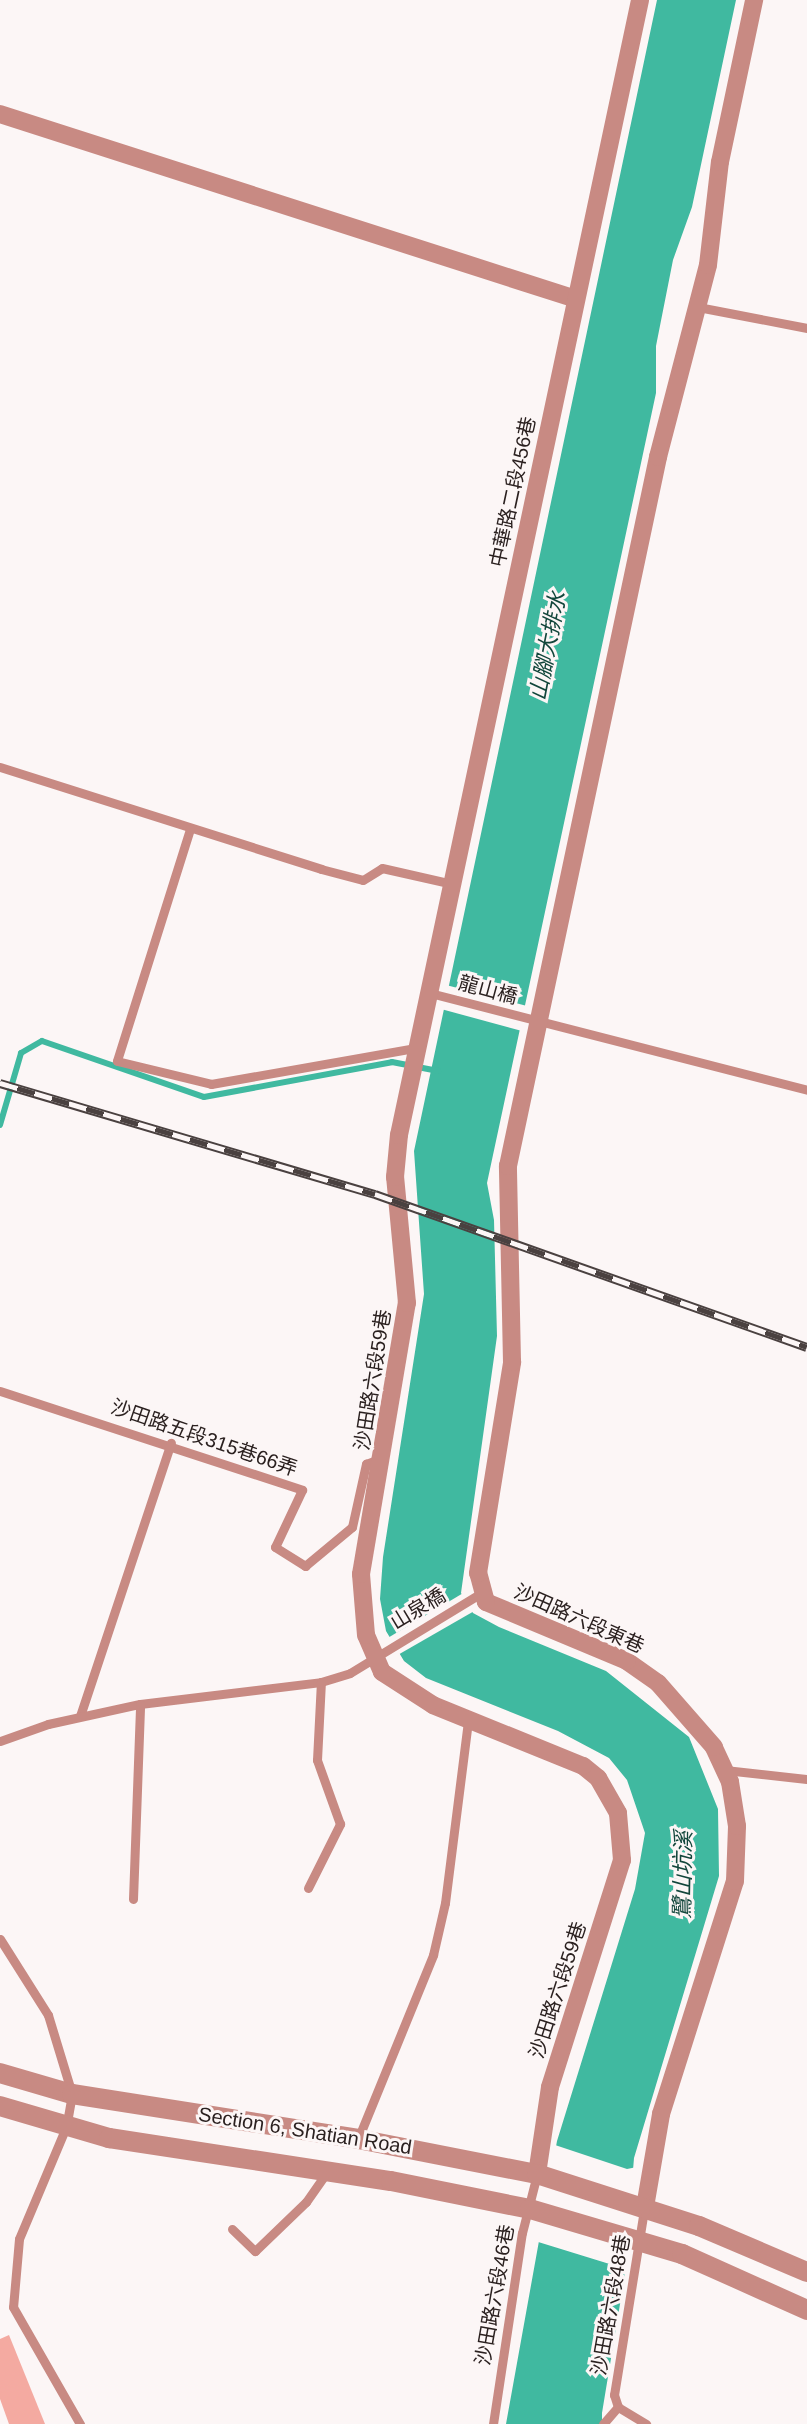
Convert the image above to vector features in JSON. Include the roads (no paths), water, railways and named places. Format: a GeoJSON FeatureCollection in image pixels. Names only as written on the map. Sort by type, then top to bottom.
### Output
{"type":"FeatureCollection","features":[{"type":"Feature","properties":{"kind":"street","name":"中華路二段456巷"},"geometry":{"type":"LineString","coordinates":[[430,993],[640,0]]}},
{"type":"Feature","properties":{"kind":"street"},"geometry":{"type":"LineString","coordinates":[[481,1593],[479,1564],[505,1416],[514,1286],[506,1180],[658,457],[698,307],[754,0]]}},
{"type":"Feature","properties":{"kind":"street"},"geometry":{"type":"LineString","coordinates":[[0,114],[576,299]]}},
{"type":"Feature","properties":{"kind":"street","name":"沙田路六段59巷"},"geometry":{"type":"LineString","coordinates":[[430,993],[397,1152],[407,1297],[361,1574],[373,1656],[382,1672],[417,1697],[468,1721],[583,1766],[613,1802],[623,1831],[618,1877],[550,2087],[537,2174]]}},
{"type":"Feature","properties":{"kind":"street","name":"沙田路六段東巷"},"geometry":{"type":"LineString","coordinates":[[481,1593],[486,1602],[627,1661],[658,1683],[689,1713],[725,1770],[737,1826],[735,1881],[661,2114],[641,2206]]}},
{"type":"Feature","properties":{"kind":"street","name":"Section 6, Shatian Road"},"geometry":{"type":"LineString","coordinates":[[0,2073],[72,2094],[358,2139],[537,2174],[641,2206]]}},
{"type":"Feature","properties":{"kind":"street","name":"Section 6, Shatian Road"},"geometry":{"type":"LineString","coordinates":[[0,2106],[66,2127],[530,2209],[634,2241]]}},
{"type":"Feature","properties":{"kind":"street"},"geometry":{"type":"LineString","coordinates":[[641,2206],[807,2272]]}},
{"type":"Feature","properties":{"kind":"street"},"geometry":{"type":"LineString","coordinates":[[634,2241],[682,2254],[807,2310]]}},
{"type":"Feature","properties":{"kind":"lane"},"geometry":{"type":"LineString","coordinates":[[698,307],[807,328]]}},
{"type":"Feature","properties":{"kind":"lane"},"geometry":{"type":"LineString","coordinates":[[0,767],[190,829],[363,880],[382,868],[453,884]]}},
{"type":"Feature","properties":{"kind":"lane"},"geometry":{"type":"LineString","coordinates":[[190,829],[117,1061],[211,1084],[420,1047]]}},
{"type":"Feature","properties":{"kind":"lane","name":"龍山橋"},"geometry":{"type":"LineString","coordinates":[[430,993],[807,1090]]}},
{"type":"Feature","properties":{"kind":"lane","name":"沙田路五段315巷66弄"},"geometry":{"type":"LineString","coordinates":[[0,1391],[171,1443],[302,1490],[275,1547],[305,1566],[352,1527],[366,1464],[382,1458]]}},
{"type":"Feature","properties":{"kind":"lane"},"geometry":{"type":"LineString","coordinates":[[80,1716],[171,1443]]}},
{"type":"Feature","properties":{"kind":"lane","name":"山泉橋"},"geometry":{"type":"LineString","coordinates":[[373,1656],[481,1593]]}},
{"type":"Feature","properties":{"kind":"lane"},"geometry":{"type":"LineString","coordinates":[[0,1741],[80,1716],[140,1704],[321,1682],[350,1673],[373,1656]]}},
{"type":"Feature","properties":{"kind":"lane"},"geometry":{"type":"LineString","coordinates":[[308,1888],[340,1824],[317,1760],[321,1682]]}},
{"type":"Feature","properties":{"kind":"lane"},"geometry":{"type":"LineString","coordinates":[[133,1899],[140,1704]]}},
{"type":"Feature","properties":{"kind":"lane"},"geometry":{"type":"LineString","coordinates":[[358,2139],[433,1955],[445,1903],[468,1721]]}},
{"type":"Feature","properties":{"kind":"lane"},"geometry":{"type":"LineString","coordinates":[[725,1770],[807,1779]]}},
{"type":"Feature","properties":{"kind":"lane"},"geometry":{"type":"LineString","coordinates":[[0,1939],[48,2015],[72,2094],[66,2127],[19,2239],[13,2307],[80,2424]]}},
{"type":"Feature","properties":{"kind":"lane"},"geometry":{"type":"LineString","coordinates":[[232,2229],[255,2251],[306,2202],[327,2172]]}},
{"type":"Feature","properties":{"kind":"lane","name":"沙田路六段46巷"},"geometry":{"type":"LineString","coordinates":[[493,2424],[537,2174]]}},
{"type":"Feature","properties":{"kind":"lane","name":"沙田路六段48巷"},"geometry":{"type":"LineString","coordinates":[[618,2407],[614,2395],[641,2206]]}},
{"type":"Feature","properties":{"kind":"lane"},"geometry":{"type":"LineString","coordinates":[[603,2424],[618,2407],[646,2424]]}},
{"type":"Feature","properties":{"kind":"water"},"geometry":{"type":"Polygon","coordinates":[[[657,0],[736,0],[692,207],[673,260],[656,346],[656,393],[487,1183],[494,1220],[497,1336],[461,1593],[473,1613],[499,1627],[606,1671],[689,1737],[718,1809],[719,1876],[634,2158],[624,2280],[602,2413],[602,2421],[608,2424],[506,2424],[557,2141],[635,1889],[645,1833],[627,1780],[609,1758],[558,1731],[426,1678],[404,1661],[386,1631],[380,1599],[383,1557],[424,1294],[414,1151],[657,0]]]}},
{"type":"Feature","properties":{"kind":"waterway"},"geometry":{"type":"LineString","coordinates":[[0,1125],[21,1053],[42,1041],[204,1097],[392,1062],[438,1071]]}},
{"type":"Feature","properties":{"kind":"railway"},"geometry":{"type":"LineString","coordinates":[[0,1083],[375,1194],[807,1347]]}},
{"type":"Feature","properties":{"kind":"water label","name":"山腳大排水"},"geometry":{"type":"Point","coordinates":[548,646]}},
{"type":"Feature","properties":{"kind":"water label","name":"鷺山坑溪"},"geometry":{"type":"Point","coordinates":[683,1875]}}]}
